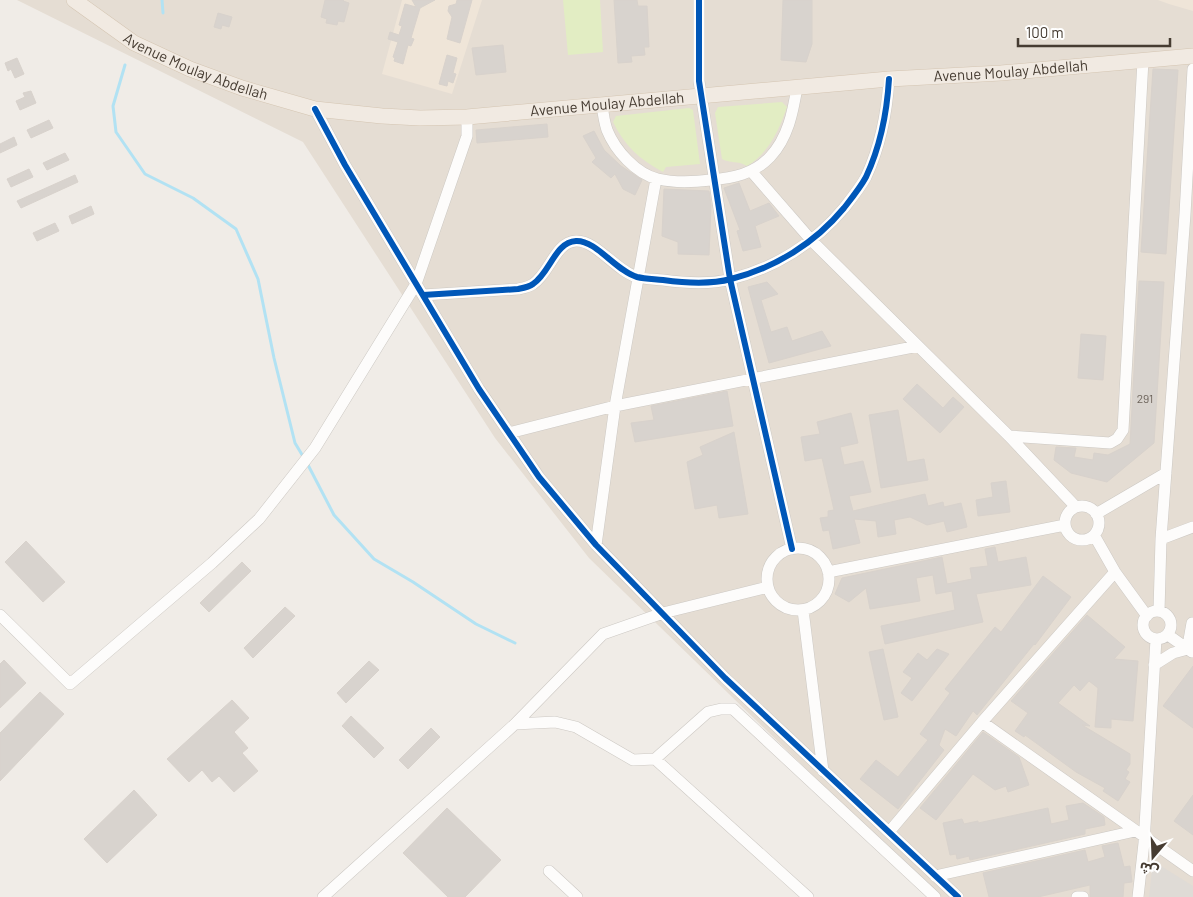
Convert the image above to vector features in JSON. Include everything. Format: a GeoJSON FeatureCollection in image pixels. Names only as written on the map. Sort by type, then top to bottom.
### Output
{"type":"FeatureCollection","features":[{"type":"Feature","properties":{"kind":"main road","name":"Avenue Moulay Abdellah"},"geometry":{"type":"LineString","coordinates":[[75,1],[134,43],[190,70],[242,88],[315,109],[420,118],[466,117],[889,79],[1001,73],[1193,56]]}},
{"type":"Feature","properties":{"kind":"street"},"geometry":{"type":"LineString","coordinates":[[699,0],[699,81],[730,280],[792,549]]}},
{"type":"Feature","properties":{"kind":"street"},"geometry":{"type":"LineString","coordinates":[[1009,436],[1110,443],[1117,439],[1123,430],[1143,60]]}},
{"type":"Feature","properties":{"kind":"street"},"geometry":{"type":"LineString","coordinates":[[1159,611],[1161,539],[1189,214],[1193,69]]}},
{"type":"Feature","properties":{"kind":"street"},"geometry":{"type":"LineString","coordinates":[[423,296],[518,289],[531,286],[543,276],[562,246],[568,242],[588,243],[621,269],[637,277],[674,282],[704,283],[730,280],[753,272],[796,252],[830,225],[865,179],[876,151],[884,120],[889,79]]}},
{"type":"Feature","properties":{"kind":"street"},"geometry":{"type":"LineString","coordinates":[[602,104],[604,120],[614,143],[631,163],[642,171],[656,179],[692,182],[723,180],[751,171],[771,156],[784,137],[791,117],[797,87]]}},
{"type":"Feature","properties":{"kind":"street"},"geometry":{"type":"LineString","coordinates":[[315,109],[346,165],[479,389],[539,477],[596,545],[725,678],[935,876],[951,895]]}},
{"type":"Feature","properties":{"kind":"street"},"geometry":{"type":"LineString","coordinates":[[0,615],[70,684],[212,563],[259,519],[315,448],[416,284],[467,136],[466,117]]}},
{"type":"Feature","properties":{"kind":"street"},"geometry":{"type":"LineString","coordinates":[[751,171],[812,241],[1009,436],[1076,507]]}},
{"type":"Feature","properties":{"kind":"street"},"geometry":{"type":"LineString","coordinates":[[596,545],[637,277],[656,179]]}},
{"type":"Feature","properties":{"kind":"street"},"geometry":{"type":"LineString","coordinates":[[509,432],[616,406],[918,346]]}},
{"type":"Feature","properties":{"kind":"street"},"geometry":{"type":"LineString","coordinates":[[1096,514],[1166,473]]}},
{"type":"Feature","properties":{"kind":"street"},"geometry":{"type":"LineString","coordinates":[[1076,507],[1087,507],[1096,514],[1099,524],[1094,535],[1080,540],[1070,535],[1065,525],[1068,514],[1076,507]]}},
{"type":"Feature","properties":{"kind":"street"},"geometry":{"type":"LineString","coordinates":[[828,572],[1065,525]]}},
{"type":"Feature","properties":{"kind":"street"},"geometry":{"type":"LineString","coordinates":[[1161,539],[1193,527]]}},
{"type":"Feature","properties":{"kind":"street"},"geometry":{"type":"LineString","coordinates":[[1094,535],[1115,572],[1147,616]]}},
{"type":"Feature","properties":{"kind":"street"},"geometry":{"type":"LineString","coordinates":[[799,548],[812,551],[822,560],[828,572],[829,584],[824,596],[815,606],[803,610],[784,607],[774,598],[768,586],[767,578],[772,563],[777,556],[792,549],[799,548]]}},
{"type":"Feature","properties":{"kind":"street"},"geometry":{"type":"LineString","coordinates":[[889,832],[982,722],[1115,572]]}},
{"type":"Feature","properties":{"kind":"street"},"geometry":{"type":"LineString","coordinates":[[323,897],[514,724],[603,634],[663,613],[709,603],[768,586]]}},
{"type":"Feature","properties":{"kind":"street"},"geometry":{"type":"LineString","coordinates":[[803,610],[823,771]]}},
{"type":"Feature","properties":{"kind":"street"},"geometry":{"type":"LineString","coordinates":[[1191,651],[1170,631],[1170,618],[1167,615],[1159,611],[1154,612],[1147,616],[1143,624],[1148,636],[1156,640],[1165,638],[1170,631],[1192,622]]}},
{"type":"Feature","properties":{"kind":"street"},"geometry":{"type":"LineString","coordinates":[[1191,651],[1189,640],[1192,622]]}},
{"type":"Feature","properties":{"kind":"street"},"geometry":{"type":"LineString","coordinates":[[1138,897],[1140,834],[1156,640]]}},
{"type":"Feature","properties":{"kind":"street"},"geometry":{"type":"LineString","coordinates":[[1154,666],[1173,653],[1191,651]]}},
{"type":"Feature","properties":{"kind":"street"},"geometry":{"type":"LineString","coordinates":[[514,724],[555,722],[576,727],[633,760],[655,759],[708,712],[733,709],[935,897]]}},
{"type":"Feature","properties":{"kind":"street"},"geometry":{"type":"LineString","coordinates":[[982,722],[1193,871]]}},
{"type":"Feature","properties":{"kind":"street"},"geometry":{"type":"LineString","coordinates":[[655,759],[808,897]]}},
{"type":"Feature","properties":{"kind":"street"},"geometry":{"type":"LineString","coordinates":[[935,876],[1140,834]]}},
{"type":"Feature","properties":{"kind":"street"},"geometry":{"type":"LineString","coordinates":[[549,871],[577,897]]}},
{"type":"Feature","properties":{"kind":"street"},"geometry":{"type":"LineString","coordinates":[[1077,897],[1083,897]]}},
{"type":"Feature","properties":{"kind":"shaded area"},"geometry":{"type":"Polygon","coordinates":[[[17,0],[1193,0],[1193,897],[938,897],[589,558],[495,438],[303,142],[17,0]]]}},
{"type":"Feature","properties":{"kind":"shaded area"},"geometry":{"type":"Polygon","coordinates":[[[402,0],[482,0],[452,94],[382,74],[402,0]]]}},
{"type":"Feature","properties":{"kind":"shaded area"},"geometry":{"type":"Polygon","coordinates":[[[1158,0],[1193,0],[1193,11],[1169,4],[1158,0]]]}},
{"type":"Feature","properties":{"kind":"shaded area"},"geometry":{"type":"Polygon","coordinates":[[[1153,861],[1193,886],[1193,897],[1149,897],[1153,861]]]}},
{"type":"Feature","properties":{"kind":"green space"},"geometry":{"type":"Polygon","coordinates":[[[563,0],[600,0],[603,52],[568,55],[563,0]]]}},
{"type":"Feature","properties":{"kind":"green space"},"geometry":{"type":"Polygon","coordinates":[[[782,102],[787,107],[777,132],[767,148],[755,161],[747,166],[722,159],[715,113],[718,107],[782,102]]]}},
{"type":"Feature","properties":{"kind":"green space"},"geometry":{"type":"Polygon","coordinates":[[[689,108],[693,110],[700,164],[666,167],[663,172],[647,162],[628,145],[613,122],[616,116],[689,108]]]}},
{"type":"Feature","properties":{"kind":"building"},"geometry":{"type":"Polygon","coordinates":[[[325,0],[344,0],[349,3],[344,22],[338,21],[337,25],[326,23],[327,19],[321,17],[325,0]]]}},
{"type":"Feature","properties":{"kind":"building"},"geometry":{"type":"Polygon","coordinates":[[[412,0],[435,0],[420,8],[411,38],[414,39],[411,46],[408,45],[403,64],[394,61],[395,58],[393,57],[398,42],[388,39],[390,32],[399,35],[402,26],[399,25],[405,4],[416,7],[412,0]]]}},
{"type":"Feature","properties":{"kind":"building"},"geometry":{"type":"Polygon","coordinates":[[[457,0],[472,0],[460,43],[447,39],[452,17],[448,11],[449,6],[456,4],[457,0]]]}},
{"type":"Feature","properties":{"kind":"building"},"geometry":{"type":"Polygon","coordinates":[[[614,0],[637,0],[638,6],[647,6],[649,47],[644,47],[645,55],[631,56],[632,62],[618,63],[614,0]]]}},
{"type":"Feature","properties":{"kind":"building"},"geometry":{"type":"Polygon","coordinates":[[[783,0],[812,0],[812,44],[806,62],[781,60],[783,0]]]}},
{"type":"Feature","properties":{"kind":"building"},"geometry":{"type":"Polygon","coordinates":[[[218,13],[232,17],[229,27],[222,25],[221,29],[214,27],[218,13]]]}},
{"type":"Feature","properties":{"kind":"building"},"geometry":{"type":"Polygon","coordinates":[[[503,45],[506,72],[476,75],[472,48],[503,45]]]}},
{"type":"Feature","properties":{"kind":"building"},"geometry":{"type":"Polygon","coordinates":[[[447,55],[457,58],[453,73],[456,74],[453,83],[448,81],[447,86],[439,84],[447,55]]]}},
{"type":"Feature","properties":{"kind":"building"},"geometry":{"type":"Polygon","coordinates":[[[17,58],[24,74],[15,78],[11,69],[8,71],[5,63],[17,58]]]}},
{"type":"Feature","properties":{"kind":"building"},"geometry":{"type":"Polygon","coordinates":[[[1153,69],[1178,70],[1166,254],[1141,252],[1153,69]]]}},
{"type":"Feature","properties":{"kind":"building"},"geometry":{"type":"Polygon","coordinates":[[[31,91],[36,103],[20,110],[16,101],[25,97],[23,93],[31,91]]]}},
{"type":"Feature","properties":{"kind":"building"},"geometry":{"type":"Polygon","coordinates":[[[49,120],[53,128],[31,138],[27,130],[49,120]]]}},
{"type":"Feature","properties":{"kind":"building"},"geometry":{"type":"Polygon","coordinates":[[[547,124],[548,137],[477,143],[476,130],[547,124]]]}},
{"type":"Feature","properties":{"kind":"building"},"geometry":{"type":"Polygon","coordinates":[[[594,131],[604,150],[621,166],[642,180],[635,195],[623,189],[615,174],[611,178],[592,162],[596,158],[583,136],[594,131]]]}},
{"type":"Feature","properties":{"kind":"building"},"geometry":{"type":"Polygon","coordinates":[[[14,137],[17,145],[0,153],[0,144],[14,137]]]}},
{"type":"Feature","properties":{"kind":"building"},"geometry":{"type":"Polygon","coordinates":[[[65,153],[69,160],[47,170],[43,163],[65,153]]]}},
{"type":"Feature","properties":{"kind":"building"},"geometry":{"type":"Polygon","coordinates":[[[29,169],[33,177],[11,187],[7,179],[29,169]]]}},
{"type":"Feature","properties":{"kind":"building"},"geometry":{"type":"Polygon","coordinates":[[[75,175],[78,182],[21,208],[17,201],[75,175]]]}},
{"type":"Feature","properties":{"kind":"building"},"geometry":{"type":"Polygon","coordinates":[[[739,183],[750,211],[769,203],[779,216],[755,226],[761,247],[743,251],[737,231],[740,230],[724,188],[739,183]]]}},
{"type":"Feature","properties":{"kind":"building"},"geometry":{"type":"Polygon","coordinates":[[[664,189],[709,191],[711,205],[709,255],[678,254],[678,242],[662,236],[664,189]]]}},
{"type":"Feature","properties":{"kind":"building"},"geometry":{"type":"Polygon","coordinates":[[[91,206],[94,214],[72,224],[69,216],[91,206]]]}},
{"type":"Feature","properties":{"kind":"building"},"geometry":{"type":"Polygon","coordinates":[[[55,223],[59,231],[37,241],[33,233],[55,223]]]}},
{"type":"Feature","properties":{"kind":"building"},"geometry":{"type":"Polygon","coordinates":[[[1139,281],[1164,282],[1154,443],[1107,482],[1071,473],[1054,460],[1056,447],[1076,448],[1074,457],[1093,460],[1094,453],[1108,455],[1130,444],[1139,281]]]}},
{"type":"Feature","properties":{"kind":"building"},"geometry":{"type":"Polygon","coordinates":[[[767,282],[778,294],[761,300],[771,332],[787,327],[792,341],[822,331],[831,346],[769,363],[748,287],[767,282]]]}},
{"type":"Feature","properties":{"kind":"building"},"geometry":{"type":"Polygon","coordinates":[[[1081,334],[1106,336],[1103,380],[1078,378],[1081,334]]]}},
{"type":"Feature","properties":{"kind":"building"},"geometry":{"type":"Polygon","coordinates":[[[917,384],[943,408],[953,397],[964,407],[940,433],[903,399],[917,384]]]}},
{"type":"Feature","properties":{"kind":"building"},"geometry":{"type":"Polygon","coordinates":[[[727,391],[733,426],[635,442],[631,423],[654,420],[651,406],[727,391]]]}},
{"type":"Feature","properties":{"kind":"building"},"geometry":{"type":"Polygon","coordinates":[[[898,410],[907,462],[924,459],[928,480],[881,488],[869,415],[898,410]]]}},
{"type":"Feature","properties":{"kind":"building"},"geometry":{"type":"Polygon","coordinates":[[[851,413],[858,443],[840,447],[844,465],[863,461],[871,492],[849,496],[853,511],[925,494],[928,506],[943,502],[944,507],[961,503],[967,527],[947,532],[944,521],[927,525],[910,517],[894,520],[896,534],[878,537],[876,521],[854,519],[860,543],[833,549],[829,530],[823,531],[820,518],[828,517],[828,511],[834,510],[822,458],[805,461],[801,437],[820,434],[817,422],[851,413]]]}},
{"type":"Feature","properties":{"kind":"building"},"geometry":{"type":"Polygon","coordinates":[[[734,432],[748,514],[719,518],[717,505],[695,509],[687,462],[703,455],[700,447],[734,432]]]}},
{"type":"Feature","properties":{"kind":"building"},"geometry":{"type":"Polygon","coordinates":[[[1006,481],[1010,512],[978,516],[976,500],[993,497],[991,483],[1006,481]]]}},
{"type":"Feature","properties":{"kind":"building"},"geometry":{"type":"Polygon","coordinates":[[[26,541],[65,582],[43,602],[5,562],[26,541]]]}},
{"type":"Feature","properties":{"kind":"building"},"geometry":{"type":"Polygon","coordinates":[[[995,547],[998,562],[1026,557],[1031,585],[976,594],[983,622],[885,644],[881,626],[955,610],[952,591],[936,594],[933,575],[916,578],[920,601],[870,609],[866,588],[849,602],[835,594],[842,578],[942,557],[947,584],[972,579],[970,568],[988,566],[985,549],[995,547]]]}},
{"type":"Feature","properties":{"kind":"building"},"geometry":{"type":"Polygon","coordinates":[[[242,562],[251,571],[209,612],[200,603],[242,562]]]}},
{"type":"Feature","properties":{"kind":"building"},"geometry":{"type":"Polygon","coordinates":[[[1043,576],[1071,597],[1035,645],[977,715],[973,711],[956,736],[945,729],[939,745],[944,750],[898,809],[860,779],[876,760],[898,777],[928,740],[920,734],[950,693],[945,689],[995,627],[1001,632],[1043,576]]]}},
{"type":"Feature","properties":{"kind":"building"},"geometry":{"type":"Polygon","coordinates":[[[285,607],[295,616],[253,658],[244,648],[285,607]]]}},
{"type":"Feature","properties":{"kind":"building"},"geometry":{"type":"Polygon","coordinates":[[[1087,615],[1125,647],[1114,659],[1138,661],[1133,721],[1111,719],[1111,728],[1095,727],[1098,688],[1089,681],[1080,691],[1074,685],[1058,703],[1090,726],[1082,725],[1130,754],[1130,764],[1126,770],[1129,772],[1125,779],[1130,782],[1118,801],[1103,791],[1105,788],[1076,772],[1025,735],[1024,737],[1015,731],[1028,713],[1011,701],[1087,615]]]}},
{"type":"Feature","properties":{"kind":"building"},"geometry":{"type":"Polygon","coordinates":[[[883,649],[898,717],[884,720],[869,652],[883,649]]]}},
{"type":"Feature","properties":{"kind":"building"},"geometry":{"type":"Polygon","coordinates":[[[937,649],[949,654],[912,701],[901,693],[912,678],[903,672],[918,653],[927,660],[937,649]]]}},
{"type":"Feature","properties":{"kind":"building"},"geometry":{"type":"Polygon","coordinates":[[[4,660],[26,683],[0,708],[0,664],[4,660]]]}},
{"type":"Feature","properties":{"kind":"building"},"geometry":{"type":"Polygon","coordinates":[[[369,661],[379,670],[346,703],[337,693],[369,661]]]}},
{"type":"Feature","properties":{"kind":"building"},"geometry":{"type":"Polygon","coordinates":[[[1193,666],[1193,728],[1163,706],[1193,666]]]}},
{"type":"Feature","properties":{"kind":"building"},"geometry":{"type":"Polygon","coordinates":[[[40,692],[64,714],[0,781],[0,733],[40,692]]]}},
{"type":"Feature","properties":{"kind":"building"},"geometry":{"type":"Polygon","coordinates":[[[232,700],[249,718],[234,732],[248,748],[242,753],[258,771],[234,792],[219,776],[212,782],[202,770],[189,782],[167,759],[232,700]]]}},
{"type":"Feature","properties":{"kind":"building"},"geometry":{"type":"Polygon","coordinates":[[[351,716],[384,748],[374,758],[342,726],[351,716]]]}},
{"type":"Feature","properties":{"kind":"building"},"geometry":{"type":"Polygon","coordinates":[[[431,728],[440,737],[408,769],[399,760],[431,728]]]}},
{"type":"Feature","properties":{"kind":"building"},"geometry":{"type":"Polygon","coordinates":[[[983,732],[1019,757],[1029,785],[1008,792],[1006,786],[995,790],[973,774],[936,820],[920,808],[983,732]]]}},
{"type":"Feature","properties":{"kind":"building"},"geometry":{"type":"Polygon","coordinates":[[[134,790],[157,815],[107,863],[84,839],[134,790]]]}},
{"type":"Feature","properties":{"kind":"building"},"geometry":{"type":"Polygon","coordinates":[[[1193,795],[1193,835],[1174,821],[1193,795]]]}},
{"type":"Feature","properties":{"kind":"building"},"geometry":{"type":"Polygon","coordinates":[[[1083,803],[1104,817],[1105,825],[1085,829],[1085,834],[970,860],[969,856],[957,859],[956,854],[950,855],[943,823],[962,819],[964,824],[978,821],[978,823],[1048,808],[1051,824],[1069,820],[1066,806],[1083,803]]]}},
{"type":"Feature","properties":{"kind":"building"},"geometry":{"type":"Polygon","coordinates":[[[447,808],[501,860],[465,897],[448,897],[403,853],[447,808]]]}},
{"type":"Feature","properties":{"kind":"building"},"geometry":{"type":"Polygon","coordinates":[[[1118,843],[1124,867],[1130,866],[1132,882],[1124,883],[1123,897],[1090,897],[1090,885],[1038,897],[989,897],[983,873],[1085,850],[1088,862],[1105,857],[1102,846],[1118,843]]]}},
{"type":"Feature","properties":{"kind":"waterway"},"geometry":{"type":"LineString","coordinates":[[162,0],[163,13]]}},
{"type":"Feature","properties":{"kind":"waterway"},"geometry":{"type":"LineString","coordinates":[[125,65],[113,106],[116,132],[145,174],[193,198],[236,229],[258,279],[274,358],[295,443],[304,458]]}},
{"type":"Feature","properties":{"kind":"waterway"},"geometry":{"type":"LineString","coordinates":[[307,463],[334,515],[374,559],[413,582],[476,624],[515,643]]}},
{"type":"Feature","properties":{"kind":"cycle path"},"geometry":{"type":"LineString","coordinates":[[699,0],[699,81],[730,279],[792,549]]}},
{"type":"Feature","properties":{"kind":"cycle path"},"geometry":{"type":"LineString","coordinates":[[423,295],[528,287],[539,279],[563,247],[576,241],[591,245],[621,269],[629,274],[643,278],[706,283],[731,279],[763,268],[793,253],[833,221],[861,185],[871,166],[879,142],[885,117],[889,79]]}},
{"type":"Feature","properties":{"kind":"cycle path"},"geometry":{"type":"LineString","coordinates":[[315,109],[345,165],[479,389],[539,477],[596,545],[725,678],[958,897]]}}]}
